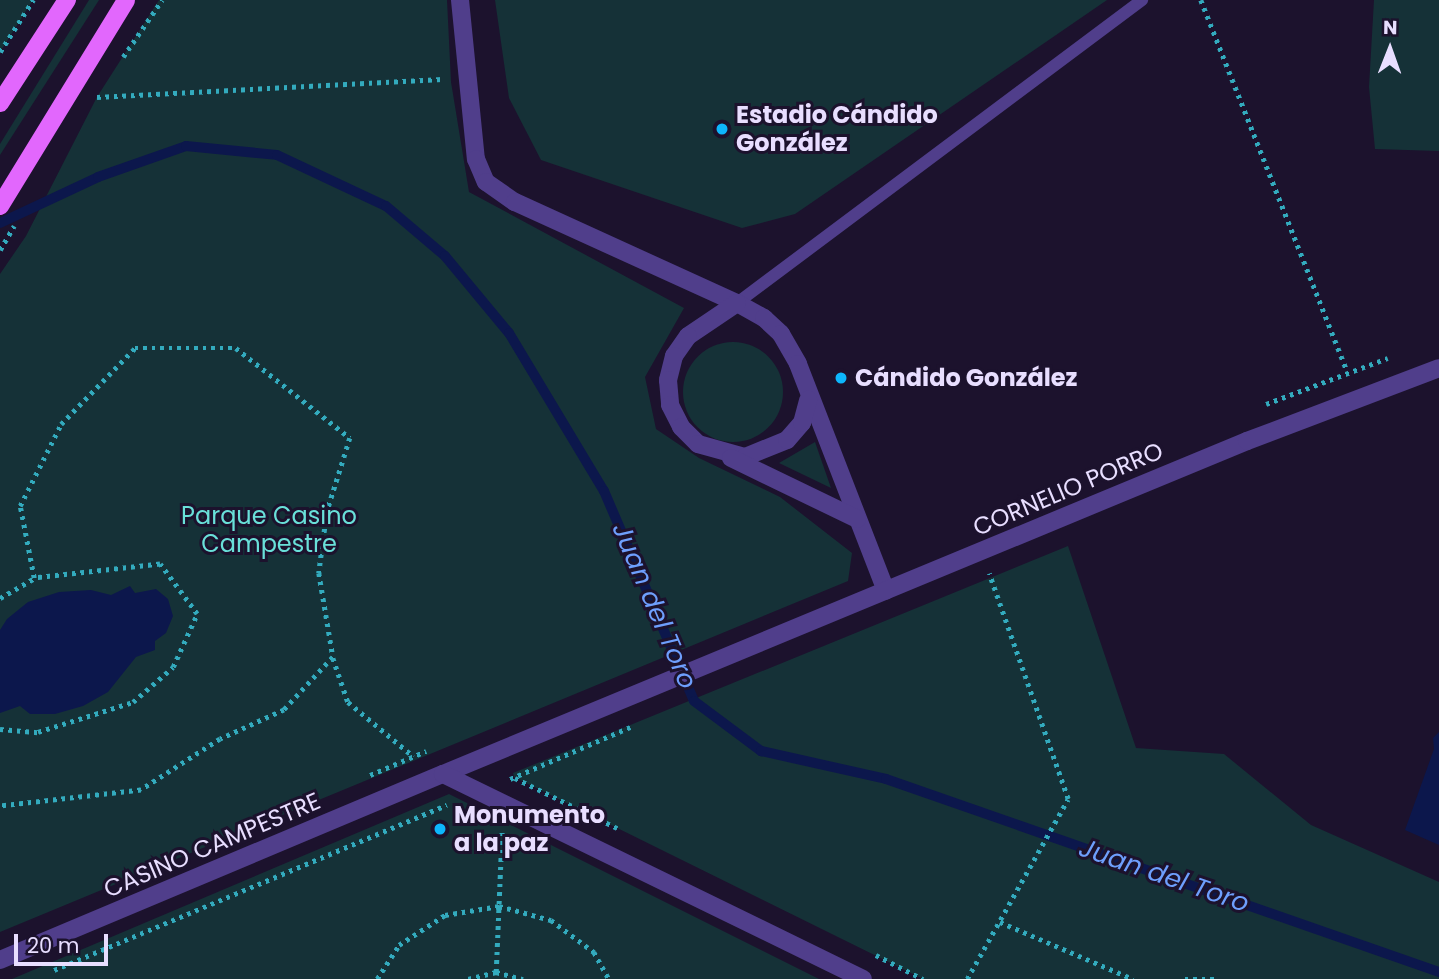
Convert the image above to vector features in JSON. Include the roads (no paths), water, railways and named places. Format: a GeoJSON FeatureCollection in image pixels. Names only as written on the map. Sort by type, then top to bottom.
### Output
{"type":"FeatureCollection","features":[{"type":"Feature","properties":{"kind":"main road"},"geometry":{"type":"LineString","coordinates":[[0,103],[67,0]]}},
{"type":"Feature","properties":{"kind":"main road"},"geometry":{"type":"LineString","coordinates":[[0,206],[126,0]]}},
{"type":"Feature","properties":{"kind":"street"},"geometry":{"type":"LineString","coordinates":[[460,0],[476,159],[486,182],[515,202],[737,303],[764,318],[781,334],[798,364],[808,400],[886,591]]}},
{"type":"Feature","properties":{"kind":"street"},"geometry":{"type":"LineString","coordinates":[[737,303],[688,336],[674,356],[668,380],[670,405],[681,427],[698,444],[857,519]]}},
{"type":"Feature","properties":{"kind":"street","name":"CORNELIO PORRO"},"geometry":{"type":"LineString","coordinates":[[719,662],[1247,441],[1439,368]]}},
{"type":"Feature","properties":{"kind":"street"},"geometry":{"type":"LineString","coordinates":[[719,453],[745,457],[767,452],[802,423],[808,400]]}},
{"type":"Feature","properties":{"kind":"street","name":"CASINO CAMPESTRE"},"geometry":{"type":"LineString","coordinates":[[0,960],[443,774],[719,662]]}},
{"type":"Feature","properties":{"kind":"street"},"geometry":{"type":"LineString","coordinates":[[443,774],[863,979]]}},
{"type":"Feature","properties":{"kind":"lane"},"geometry":{"type":"LineString","coordinates":[[737,303],[1142,0]]}},
{"type":"Feature","properties":{"kind":"waterway","name":"Juan del Toro"},"geometry":{"type":"LineString","coordinates":[[0,223],[98,177],[186,146],[277,155],[386,206],[445,256],[509,333],[604,491],[694,701],[761,751],[886,779],[1439,972]]}},
{"type":"Feature","properties":{"kind":"place","name":"Estadio Cándido González"},"geometry":{"type":"Point","coordinates":[722,129]}},
{"type":"Feature","properties":{"kind":"place","name":"Cándido González"},"geometry":{"type":"Point","coordinates":[841,378]}},
{"type":"Feature","properties":{"kind":"place","name":"Monumento a la paz"},"geometry":{"type":"Point","coordinates":[440,829]}},
{"type":"Feature","properties":{"kind":"park label","name":"Parque Casino Campestre"},"geometry":{"type":"Point","coordinates":[269,530]}}]}
